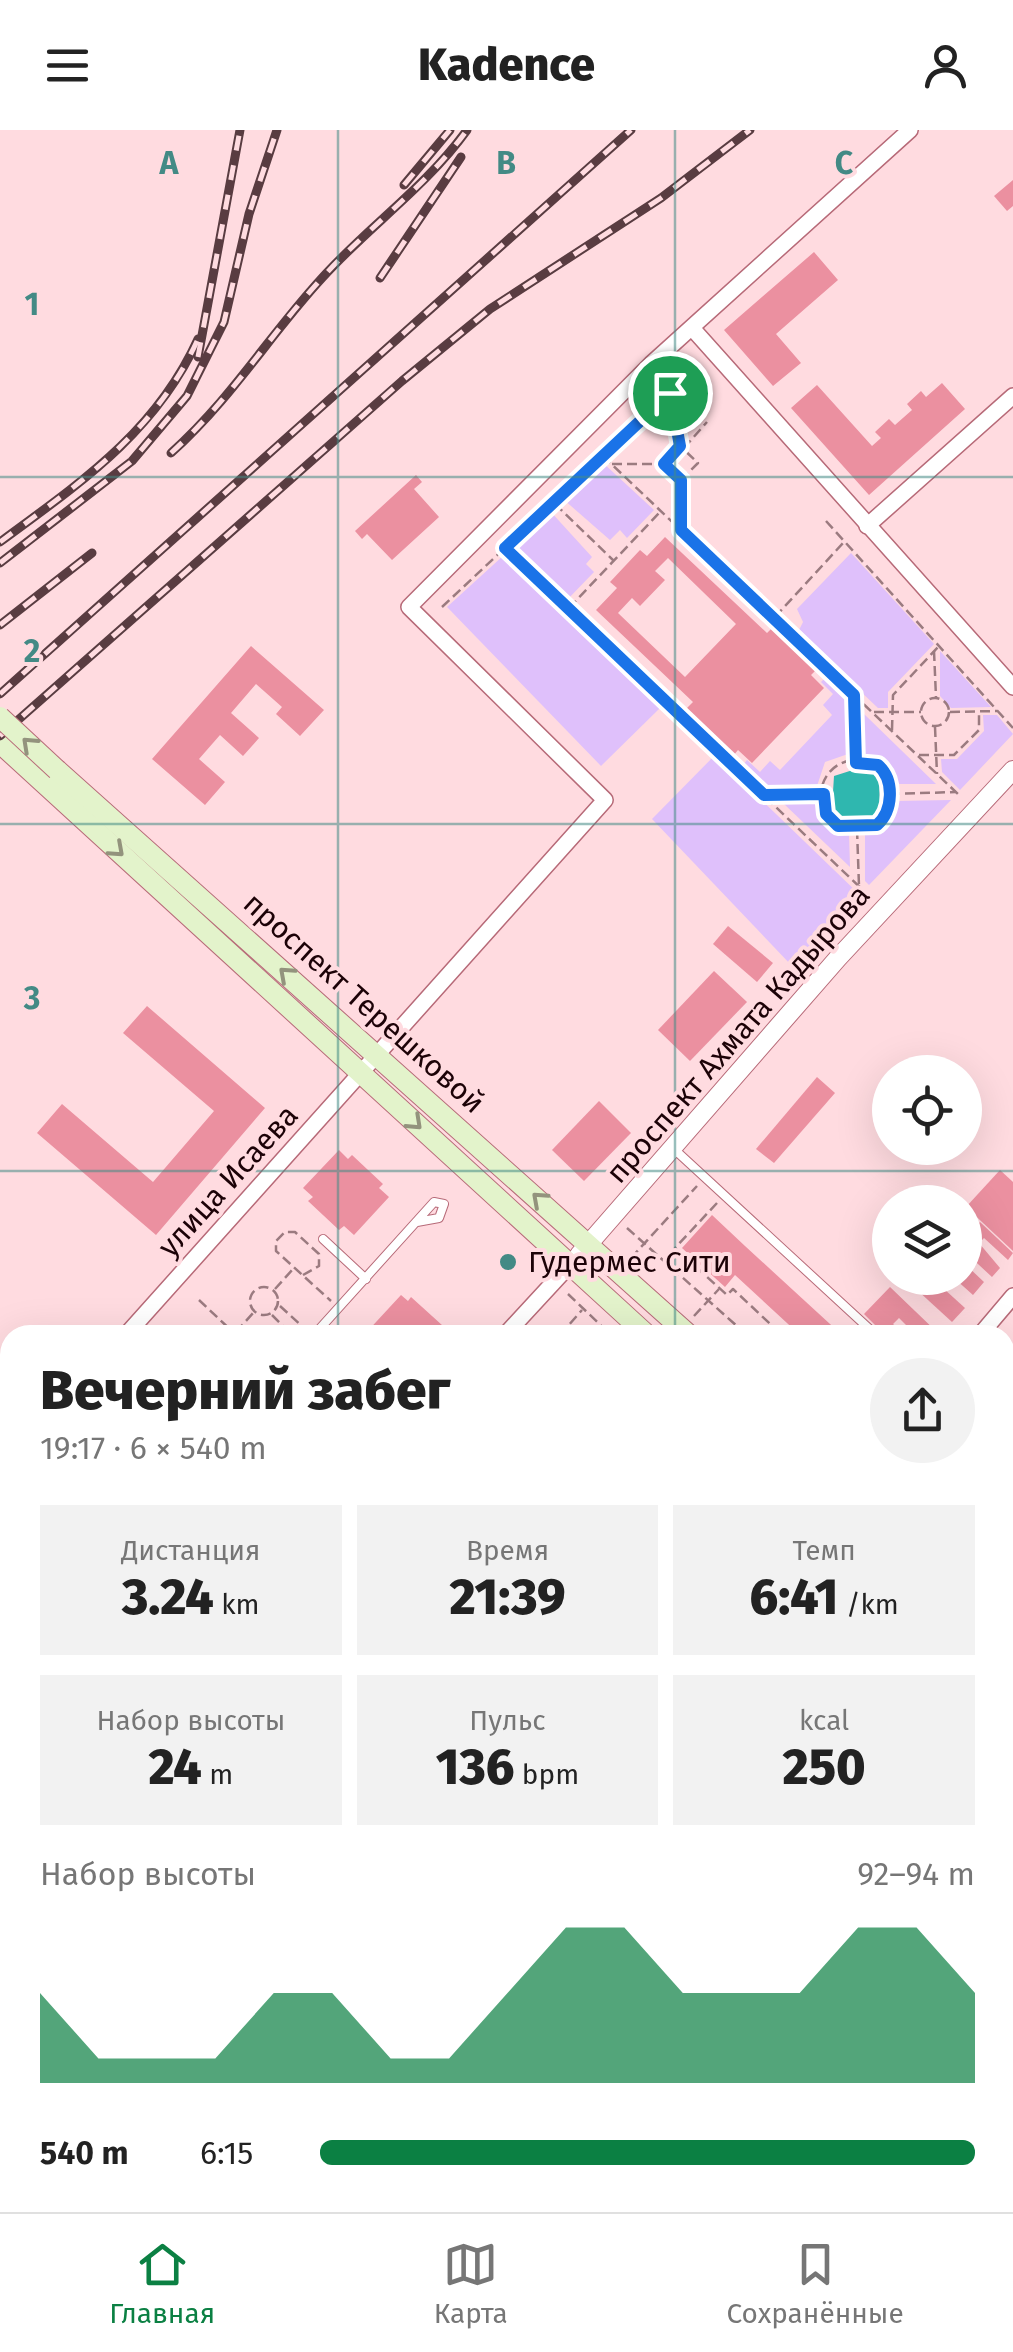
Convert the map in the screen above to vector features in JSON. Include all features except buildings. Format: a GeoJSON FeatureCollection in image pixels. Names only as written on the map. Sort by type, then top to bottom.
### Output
{"type":"FeatureCollection","features":[{"type":"Feature","properties":{"kind":"main road","name":"проспект Терешковой"},"geometry":{"type":"LineString","coordinates":[[0,717],[51,778]]}},
{"type":"Feature","properties":{"kind":"main road","name":"проспект Терешковой"},"geometry":{"type":"LineString","coordinates":[[0,742],[51,778],[370,1064],[579,1255],[638,1325]]}},
{"type":"Feature","properties":{"kind":"main road","name":"проспект Терешковой"},"geometry":{"type":"LineString","coordinates":[[370,1064],[579,1255],[689,1325]]}},
{"type":"Feature","properties":{"kind":"street"},"geometry":{"type":"LineString","coordinates":[[910,130],[692,328],[1013,687]]}},
{"type":"Feature","properties":{"kind":"street","name":"улица Исаева"},"geometry":{"type":"LineString","coordinates":[[135,1325],[605,800],[409,607],[692,328]]}},
{"type":"Feature","properties":{"kind":"street"},"geometry":{"type":"LineString","coordinates":[[867,526],[1013,396]]}},
{"type":"Feature","properties":{"kind":"street","name":"проспект Ахмата Кадырова"},"geometry":{"type":"LineString","coordinates":[[514,1325],[674,1149],[838,958],[1013,770]]}},
{"type":"Feature","properties":{"kind":"street"},"geometry":{"type":"LineString","coordinates":[[988,1325],[1013,1296]]}},
{"type":"Feature","properties":{"kind":"lane"},"geometry":{"type":"LineString","coordinates":[[674,1149],[865,1325]]}},
{"type":"Feature","properties":{"kind":"lane"},"geometry":{"type":"LineString","coordinates":[[323,1325],[418,1222]]}},
{"type":"Feature","properties":{"kind":"lane"},"geometry":{"type":"LineString","coordinates":[[323,1240],[366,1278]]}},
{"type":"Feature","properties":{"kind":"path"},"geometry":{"type":"LineString","coordinates":[[442,607],[688,376]]}},
{"type":"Feature","properties":{"kind":"path"},"geometry":{"type":"LineString","coordinates":[[670,393],[682,448],[698,463],[681,480],[681,530]]}},
{"type":"Feature","properties":{"kind":"path"},"geometry":{"type":"LineString","coordinates":[[612,464],[664,464],[707,422]]}},
{"type":"Feature","properties":{"kind":"path"},"geometry":{"type":"LineString","coordinates":[[604,456],[958,794],[889,794]]}},
{"type":"Feature","properties":{"kind":"path"},"geometry":{"type":"LineString","coordinates":[[664,464],[681,480]]}},
{"type":"Feature","properties":{"kind":"path"},"geometry":{"type":"LineString","coordinates":[[554,503],[614,561]]}},
{"type":"Feature","properties":{"kind":"path"},"geometry":{"type":"LineString","coordinates":[[568,609],[661,511]]}},
{"type":"Feature","properties":{"kind":"path"},"geometry":{"type":"LineString","coordinates":[[826,521],[1013,728]]}},
{"type":"Feature","properties":{"kind":"path"},"geometry":{"type":"LineString","coordinates":[[774,618],[844,542]]}},
{"type":"Feature","properties":{"kind":"path"},"geometry":{"type":"LineString","coordinates":[[505,548],[866,893]]}},
{"type":"Feature","properties":{"kind":"path"},"geometry":{"type":"LineString","coordinates":[[892,731],[893,694],[939,646]]}},
{"type":"Feature","properties":{"kind":"path"},"geometry":{"type":"LineString","coordinates":[[934,651],[936,698]]}},
{"type":"Feature","properties":{"kind":"path"},"geometry":{"type":"LineString","coordinates":[[854,695],[856,763]]}},
{"type":"Feature","properties":{"kind":"path"},"geometry":{"type":"LineString","coordinates":[[930,698],[949,706],[942,725],[930,726],[922,712],[930,698]]}},
{"type":"Feature","properties":{"kind":"path"},"geometry":{"type":"LineString","coordinates":[[949,712],[998,710]]}},
{"type":"Feature","properties":{"kind":"path"},"geometry":{"type":"LineString","coordinates":[[918,756],[954,755],[979,730],[979,711]]}},
{"type":"Feature","properties":{"kind":"path"},"geometry":{"type":"LineString","coordinates":[[872,712],[922,712]]}},
{"type":"Feature","properties":{"kind":"path"},"geometry":{"type":"LineString","coordinates":[[936,725],[937,774]]}},
{"type":"Feature","properties":{"kind":"path"},"geometry":{"type":"LineString","coordinates":[[856,763],[882,768],[889,794],[888,812],[881,822],[857,827],[832,823],[824,808],[829,770],[856,763]]}},
{"type":"Feature","properties":{"kind":"path"},"geometry":{"type":"LineString","coordinates":[[764,795],[824,794]]}},
{"type":"Feature","properties":{"kind":"path"},"geometry":{"type":"LineString","coordinates":[[857,827],[859,887]]}},
{"type":"Feature","properties":{"kind":"path"},"geometry":{"type":"LineString","coordinates":[[690,1175],[718,1202],[676,1248],[727,1295],[733,1289],[771,1325]]}},
{"type":"Feature","properties":{"kind":"path"},"geometry":{"type":"LineString","coordinates":[[630,1259],[699,1184]]}},
{"type":"Feature","properties":{"kind":"path"},"geometry":{"type":"LineString","coordinates":[[616,1238],[626,1227],[735,1325]]}},
{"type":"Feature","properties":{"kind":"path"},"geometry":{"type":"LineString","coordinates":[[303,1276],[319,1266],[320,1254],[290,1231],[275,1245],[294,1268],[331,1301]]}},
{"type":"Feature","properties":{"kind":"path"},"geometry":{"type":"LineString","coordinates":[[274,1290],[294,1268]]}},
{"type":"Feature","properties":{"kind":"path"},"geometry":{"type":"LineString","coordinates":[[255,1312],[250,1302],[254,1292],[264,1287],[274,1290]]}},
{"type":"Feature","properties":{"kind":"path"},"geometry":{"type":"LineString","coordinates":[[692,1325],[719,1288]]}},
{"type":"Feature","properties":{"kind":"path"},"geometry":{"type":"LineString","coordinates":[[274,1290],[278,1304],[300,1325]]}},
{"type":"Feature","properties":{"kind":"path"},"geometry":{"type":"LineString","coordinates":[[568,1294],[601,1325]]}},
{"type":"Feature","properties":{"kind":"path"},"geometry":{"type":"LineString","coordinates":[[200,1300],[226,1325]]}},
{"type":"Feature","properties":{"kind":"path"},"geometry":{"type":"LineString","coordinates":[[271,1314],[278,1304]]}},
{"type":"Feature","properties":{"kind":"path"},"geometry":{"type":"LineString","coordinates":[[569,1325],[584,1309]]}},
{"type":"Feature","properties":{"kind":"path"},"geometry":{"type":"LineString","coordinates":[[255,1312],[271,1314],[282,1325]]}},
{"type":"Feature","properties":{"kind":"path"},"geometry":{"type":"LineString","coordinates":[[244,1325],[255,1312]]}},
{"type":"Feature","properties":{"kind":"shaded area"},"geometry":{"type":"Polygon","coordinates":[[[602,462],[654,510],[627,538],[620,530],[610,540],[563,499],[602,462]]]}},
{"type":"Feature","properties":{"kind":"shaded area"},"geometry":{"type":"Polygon","coordinates":[[[550,511],[592,557],[586,564],[594,572],[566,601],[512,548],[550,511]]]}},
{"type":"Feature","properties":{"kind":"shaded area"},"geometry":{"type":"Polygon","coordinates":[[[851,553],[934,644],[888,692],[888,708],[878,708],[798,632],[803,622],[797,609],[851,553]]]}},
{"type":"Feature","properties":{"kind":"shaded area"},"geometry":{"type":"Polygon","coordinates":[[[504,555],[660,708],[601,766],[447,607],[504,555]]]}},
{"type":"Feature","properties":{"kind":"shaded area"},"geometry":{"type":"Polygon","coordinates":[[[940,651],[991,707],[951,708],[940,696],[940,651]]]}},
{"type":"Feature","properties":{"kind":"shaded area"},"geometry":{"type":"Polygon","coordinates":[[[828,675],[847,693],[848,754],[825,762],[817,786],[766,787],[743,765],[747,760],[760,772],[770,761],[780,770],[832,715],[823,705],[833,694],[821,682],[828,675]]]}},
{"type":"Feature","properties":{"kind":"shaded area"},"geometry":{"type":"Polygon","coordinates":[[[864,714],[936,784],[895,784],[887,762],[865,754],[864,714]]]}},
{"type":"Feature","properties":{"kind":"shaded area"},"geometry":{"type":"Polygon","coordinates":[[[983,715],[997,715],[1013,734],[960,790],[942,772],[941,759],[957,759],[984,731],[983,715]]]}},
{"type":"Feature","properties":{"kind":"shaded area"},"geometry":{"type":"Polygon","coordinates":[[[715,755],[860,895],[792,966],[652,819],[715,755]]]}},
{"type":"Feature","properties":{"kind":"shaded area"},"geometry":{"type":"Polygon","coordinates":[[[951,800],[869,885],[865,881],[865,834],[888,825],[896,801],[951,800]]]}},
{"type":"Feature","properties":{"kind":"shaded area"},"geometry":{"type":"Polygon","coordinates":[[[818,802],[826,825],[835,831],[849,832],[850,867],[783,803],[818,802]]]}},
{"type":"Feature","properties":{"kind":"water"},"geometry":{"type":"Polygon","coordinates":[[[856,769],[879,775],[880,811],[871,818],[839,818],[832,809],[834,776],[856,769]]]}},
{"type":"Feature","properties":{"kind":"railway"},"geometry":{"type":"LineString","coordinates":[[198,357],[240,130]]}},
{"type":"Feature","properties":{"kind":"railway"},"geometry":{"type":"LineString","coordinates":[[0,563],[132,461],[187,396],[224,322],[249,214],[277,130]]}},
{"type":"Feature","properties":{"kind":"railway"},"geometry":{"type":"LineString","coordinates":[[404,185],[450,130]]}},
{"type":"Feature","properties":{"kind":"railway"},"geometry":{"type":"LineString","coordinates":[[171,453],[213,410],[322,278],[415,189],[467,130]]}},
{"type":"Feature","properties":{"kind":"railway"},"geometry":{"type":"LineString","coordinates":[[0,694],[631,130]]}},
{"type":"Feature","properties":{"kind":"railway"},"geometry":{"type":"LineString","coordinates":[[0,736],[402,381],[490,309],[661,198],[750,130]]}},
{"type":"Feature","properties":{"kind":"railway"},"geometry":{"type":"LineString","coordinates":[[380,278],[461,157]]}},
{"type":"Feature","properties":{"kind":"railway"},"geometry":{"type":"LineString","coordinates":[[0,542],[87,476],[138,429],[161,402],[198,339]]}},
{"type":"Feature","properties":{"kind":"railway"},"geometry":{"type":"LineString","coordinates":[[0,625],[92,553]]}},
{"type":"Feature","properties":{"kind":"place","name":"Гудермес Сити"},"geometry":{"type":"Point","coordinates":[508,1262]}},
{"type":"Feature","properties":{"kind":"route"},"geometry":{"type":"LineString","coordinates":[[670,393],[680,446],[664,464],[681,480],[681,530],[854,695],[856,763],[878,765],[886,772],[888,781],[888,812],[877,825],[838,826],[826,814],[824,794],[764,795],[505,548],[670,393]]}}]}
